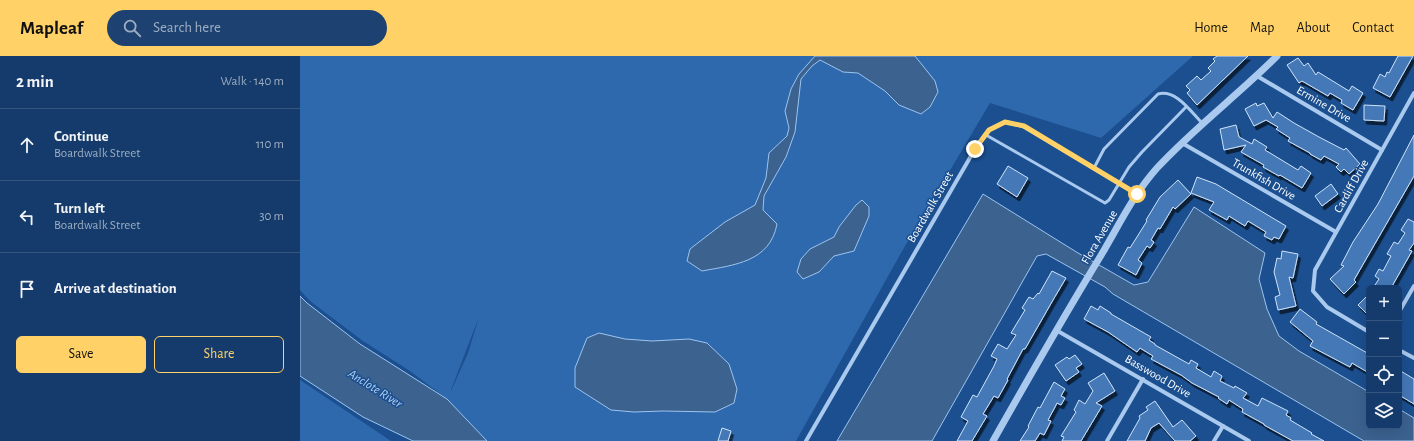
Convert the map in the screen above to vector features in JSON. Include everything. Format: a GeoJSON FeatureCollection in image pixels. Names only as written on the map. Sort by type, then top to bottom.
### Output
{"type":"FeatureCollection","features":[{"type":"Feature","properties":{"kind":"street","name":"Flora Avenue"},"geometry":{"type":"LineString","coordinates":[[993,441],[1056,330],[1137,194],[1157,168],[1182,143],[1277,56]]}},
{"type":"Feature","properties":{"kind":"street","name":"Ermine Drive"},"geometry":{"type":"LineString","coordinates":[[1256,76],[1382,150]]}},
{"type":"Feature","properties":{"kind":"street","name":"Cardiff Drive"},"geometry":{"type":"LineString","coordinates":[[1366,330],[1327,307],[1313,291],[1315,270],[1414,93]]}},
{"type":"Feature","properties":{"kind":"street","name":"Boardwalk Street"},"geometry":{"type":"LineString","coordinates":[[806,441],[975,149],[989,130],[1005,122],[1024,126],[1137,194]]}},
{"type":"Feature","properties":{"kind":"street","name":"Trunkfish Drive"},"geometry":{"type":"LineString","coordinates":[[1182,143],[1336,232]]}},
{"type":"Feature","properties":{"kind":"street"},"geometry":{"type":"LineString","coordinates":[[1402,307],[1414,286]]}},
{"type":"Feature","properties":{"kind":"street","name":"Basswood Drive"},"geometry":{"type":"LineString","coordinates":[[1056,330],[1249,441]]}},
{"type":"Feature","properties":{"kind":"street"},"geometry":{"type":"LineString","coordinates":[[1402,352],[1414,358]]}},
{"type":"Feature","properties":{"kind":"street"},"geometry":{"type":"LineString","coordinates":[[1107,441],[1142,379]]}},
{"type":"Feature","properties":{"kind":"street"},"geometry":{"type":"LineString","coordinates":[[1214,441],[1223,426]]}},
{"type":"Feature","properties":{"kind":"lane"},"geometry":{"type":"LineString","coordinates":[[1094,168],[1104,149],[1158,94],[1164,92],[1172,95],[1203,124]]}},
{"type":"Feature","properties":{"kind":"lane"},"geometry":{"type":"LineString","coordinates":[[986,135],[1105,203],[1109,200],[1119,183],[1142,152],[1186,107]]}},
{"type":"Feature","properties":{"kind":"shaded area"},"geometry":{"type":"Polygon","coordinates":[[[300,56],[1193,56],[1101,138],[990,103],[901,253],[796,441],[487,441],[447,399],[410,371],[363,341],[310,301],[300,290],[300,56]],[[479,317],[451,391],[468,353],[479,317]]]}},
{"type":"Feature","properties":{"kind":"shaded area"},"geometry":{"type":"Polygon","coordinates":[[[300,380],[391,441],[300,441],[300,380]]]}},
{"type":"Feature","properties":{"kind":"water"},"geometry":{"type":"Polygon","coordinates":[[[815,56],[915,56],[935,81],[938,92],[930,107],[921,114],[899,105],[885,91],[858,73],[843,72],[820,60],[812,66],[801,79],[795,132],[786,157],[764,196],[763,210],[777,224],[773,237],[767,247],[749,260],[738,264],[702,271],[687,261],[690,249],[725,222],[755,205],[766,178],[769,153],[787,136],[789,128],[785,111],[791,89],[799,74],[815,56]]]}},
{"type":"Feature","properties":{"kind":"water"},"geometry":{"type":"Polygon","coordinates":[[[983,194],[1078,253],[1134,285],[1148,282],[1194,207],[1265,253],[1259,279],[1267,309],[1279,336],[1299,351],[1366,390],[1366,429],[1402,429],[1402,411],[1414,418],[1414,441],[1364,441],[1113,294],[1105,287],[1046,254],[1037,256],[932,441],[837,441],[983,194]]]}},
{"type":"Feature","properties":{"kind":"water"},"geometry":{"type":"Polygon","coordinates":[[[862,200],[869,207],[869,216],[854,251],[834,256],[819,272],[803,279],[797,272],[801,259],[810,249],[834,237],[839,227],[856,205],[862,200]]]}},
{"type":"Feature","properties":{"kind":"water","name":"Anclote River"},"geometry":{"type":"Polygon","coordinates":[[[300,296],[360,344],[447,399],[487,441],[413,441],[363,417],[300,376],[300,296]]]}},
{"type":"Feature","properties":{"kind":"water"},"geometry":{"type":"Polygon","coordinates":[[[599,333],[625,339],[652,341],[689,339],[707,343],[729,364],[737,389],[734,403],[715,412],[634,412],[611,410],[575,387],[575,368],[587,338],[599,333]]]}},
{"type":"Feature","properties":{"kind":"building"},"geometry":{"type":"Polygon","coordinates":[[[1217,56],[1248,56],[1197,105],[1187,93],[1190,90],[1186,86],[1197,76],[1201,80],[1211,71],[1208,68],[1215,61],[1213,59],[1217,56]]]}},
{"type":"Feature","properties":{"kind":"building"},"geometry":{"type":"Polygon","coordinates":[[[1398,56],[1413,56],[1390,97],[1373,88],[1380,74],[1385,77],[1387,72],[1389,73],[1398,56]]]}},
{"type":"Feature","properties":{"kind":"building"},"geometry":{"type":"Polygon","coordinates":[[[1298,58],[1304,66],[1308,63],[1316,75],[1318,72],[1349,91],[1352,86],[1363,93],[1353,110],[1341,103],[1342,100],[1330,93],[1328,96],[1302,81],[1299,83],[1287,65],[1298,58]]]}},
{"type":"Feature","properties":{"kind":"building"},"geometry":{"type":"Polygon","coordinates":[[[1256,103],[1257,106],[1264,103],[1273,118],[1277,112],[1319,137],[1344,150],[1346,148],[1360,164],[1349,174],[1344,169],[1341,172],[1336,167],[1339,164],[1324,156],[1321,160],[1288,141],[1290,138],[1276,129],[1278,127],[1266,120],[1254,126],[1245,109],[1256,103]]]}},
{"type":"Feature","properties":{"kind":"building"},"geometry":{"type":"Polygon","coordinates":[[[1364,105],[1385,106],[1384,121],[1364,120],[1364,105]]]}},
{"type":"Feature","properties":{"kind":"building"},"geometry":{"type":"Polygon","coordinates":[[[1236,125],[1239,137],[1252,144],[1254,139],[1267,147],[1265,150],[1298,170],[1301,166],[1311,173],[1302,188],[1263,167],[1264,165],[1241,152],[1246,145],[1224,150],[1220,129],[1236,125]]]}},
{"type":"Feature","properties":{"kind":"building"},"geometry":{"type":"Polygon","coordinates":[[[1414,135],[1414,176],[1354,280],[1356,282],[1344,294],[1330,279],[1344,266],[1341,265],[1353,242],[1378,204],[1414,135]]]}},
{"type":"Feature","properties":{"kind":"building"},"geometry":{"type":"Polygon","coordinates":[[[1008,166],[1028,178],[1017,197],[997,184],[1008,166]]]}},
{"type":"Feature","properties":{"kind":"building"},"geometry":{"type":"Polygon","coordinates":[[[1197,177],[1216,184],[1286,226],[1279,239],[1274,237],[1272,240],[1264,236],[1266,232],[1248,221],[1245,226],[1229,216],[1227,220],[1209,210],[1214,202],[1191,193],[1197,177]]]}},
{"type":"Feature","properties":{"kind":"building"},"geometry":{"type":"Polygon","coordinates":[[[1178,180],[1191,194],[1175,209],[1173,207],[1160,229],[1158,228],[1151,240],[1154,242],[1150,248],[1147,246],[1138,260],[1142,263],[1136,275],[1118,265],[1128,247],[1130,248],[1147,221],[1146,220],[1160,197],[1178,180]]]}},
{"type":"Feature","properties":{"kind":"building"},"geometry":{"type":"Polygon","coordinates":[[[1331,184],[1338,194],[1322,206],[1315,196],[1331,184]]]}},
{"type":"Feature","properties":{"kind":"building"},"geometry":{"type":"Polygon","coordinates":[[[1408,219],[1414,222],[1414,243],[1409,250],[1412,251],[1393,285],[1375,285],[1379,279],[1375,276],[1379,269],[1383,271],[1391,256],[1387,254],[1394,242],[1398,244],[1405,233],[1401,230],[1408,219]]]}},
{"type":"Feature","properties":{"kind":"building"},"geometry":{"type":"Polygon","coordinates":[[[1282,251],[1298,254],[1293,278],[1289,277],[1296,306],[1278,310],[1275,297],[1280,295],[1274,272],[1277,258],[1281,259],[1282,251]]]}},
{"type":"Feature","properties":{"kind":"building"},"geometry":{"type":"Polygon","coordinates":[[[1052,271],[1066,278],[1025,349],[1023,349],[998,398],[994,396],[983,414],[987,416],[972,441],[957,441],[968,421],[961,417],[973,395],[977,397],[997,359],[991,356],[998,344],[1007,349],[1016,335],[1011,333],[1025,310],[1022,308],[1029,297],[1033,299],[1038,293],[1039,294],[1052,271]]]}},
{"type":"Feature","properties":{"kind":"building"},"geometry":{"type":"Polygon","coordinates":[[[1366,297],[1366,313],[1358,305],[1366,297]]]}},
{"type":"Feature","properties":{"kind":"building"},"geometry":{"type":"Polygon","coordinates":[[[1091,306],[1098,310],[1100,306],[1151,337],[1149,340],[1155,345],[1189,364],[1191,360],[1198,364],[1196,368],[1211,377],[1214,371],[1222,376],[1220,381],[1234,388],[1235,386],[1247,393],[1243,398],[1258,406],[1262,398],[1288,411],[1286,415],[1291,418],[1290,420],[1324,441],[1293,441],[1242,412],[1243,409],[1229,400],[1227,404],[1218,398],[1219,397],[1151,359],[1153,356],[1140,348],[1137,352],[1108,332],[1084,319],[1091,306]]]}},
{"type":"Feature","properties":{"kind":"building"},"geometry":{"type":"Polygon","coordinates":[[[1300,309],[1317,322],[1316,324],[1366,352],[1366,371],[1352,363],[1350,367],[1310,346],[1313,341],[1290,322],[1300,309]]]}},
{"type":"Feature","properties":{"kind":"building"},"geometry":{"type":"Polygon","coordinates":[[[1075,355],[1082,364],[1076,368],[1079,372],[1066,381],[1055,365],[1067,357],[1069,359],[1075,355]]]}},
{"type":"Feature","properties":{"kind":"building"},"geometry":{"type":"Polygon","coordinates":[[[1402,372],[1414,379],[1414,404],[1402,397],[1402,372]]]}},
{"type":"Feature","properties":{"kind":"building"},"geometry":{"type":"Polygon","coordinates":[[[1104,373],[1115,391],[1096,403],[1102,406],[1081,441],[1062,441],[1064,437],[1061,436],[1076,412],[1074,410],[1079,400],[1085,404],[1093,391],[1088,383],[1104,373]]]}},
{"type":"Feature","properties":{"kind":"building"},"geometry":{"type":"Polygon","coordinates":[[[1054,382],[1065,389],[1061,396],[1065,398],[1061,405],[1057,403],[1048,420],[1051,421],[1044,435],[1040,433],[1035,441],[1020,441],[1029,427],[1028,426],[1038,407],[1040,408],[1054,382]]]}},
{"type":"Feature","properties":{"kind":"building"},"geometry":{"type":"Polygon","coordinates":[[[1155,401],[1173,427],[1182,420],[1196,436],[1190,441],[1175,441],[1159,423],[1151,428],[1145,441],[1127,441],[1140,418],[1139,416],[1148,410],[1146,407],[1155,401]]]}},
{"type":"Feature","properties":{"kind":"building"},"geometry":{"type":"Polygon","coordinates":[[[722,428],[731,431],[728,441],[718,441],[722,428]]]}},
{"type":"Feature","properties":{"kind":"route"},"geometry":{"type":"LineString","coordinates":[[975,149],[989,130],[1005,122],[1024,126],[1137,194]]}}]}
